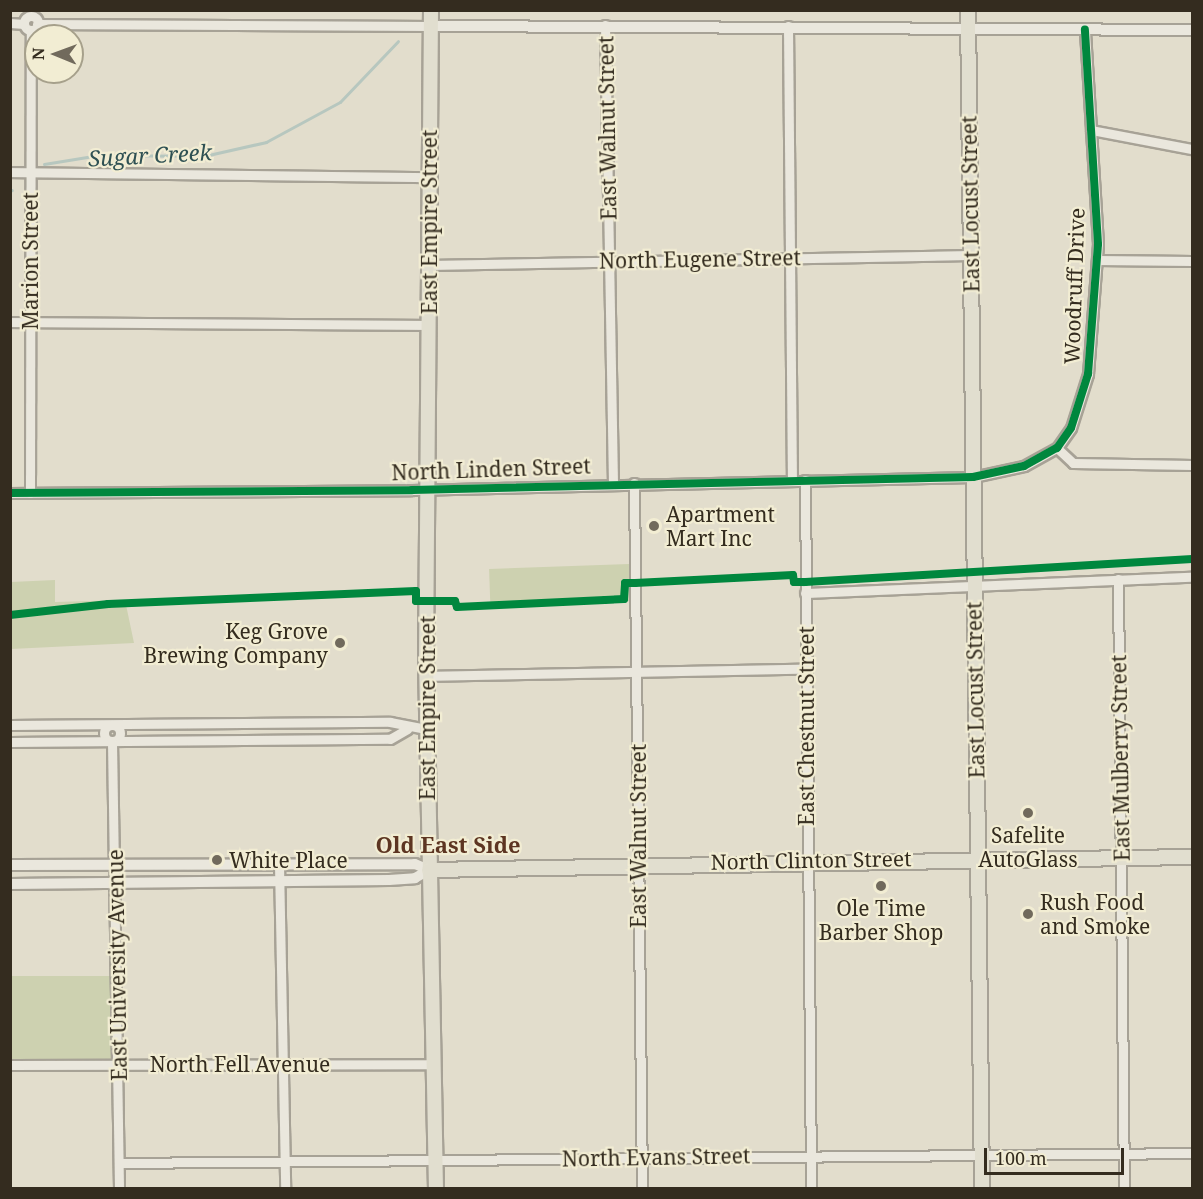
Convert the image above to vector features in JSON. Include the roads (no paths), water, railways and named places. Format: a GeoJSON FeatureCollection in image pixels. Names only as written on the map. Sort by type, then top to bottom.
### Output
{"type":"FeatureCollection","features":[{"type":"Feature","properties":{"kind":"main road","name":"East Empire Street"},"geometry":{"type":"LineString","coordinates":[[431,10],[426,676],[436,1188]]}},
{"type":"Feature","properties":{"kind":"main road","name":"East Locust Street"},"geometry":{"type":"LineString","coordinates":[[968,10],[982,1188]]}},
{"type":"Feature","properties":{"kind":"main road","name":"North Clinton Street"},"geometry":{"type":"LineString","coordinates":[[429,870],[807,860],[1192,857]]}},
{"type":"Feature","properties":{"kind":"street"},"geometry":{"type":"LineString","coordinates":[[10,24],[31,21],[431,26],[605,25],[1192,30]]}},
{"type":"Feature","properties":{"kind":"street","name":"Marion Street"},"geometry":{"type":"LineString","coordinates":[[30,493],[31,21]]}},
{"type":"Feature","properties":{"kind":"street","name":"East Walnut Street"},"geometry":{"type":"LineString","coordinates":[[605,25],[614,483]]}},
{"type":"Feature","properties":{"kind":"street"},"geometry":{"type":"LineString","coordinates":[[788,26],[792,480]]}},
{"type":"Feature","properties":{"kind":"street","name":"Woodruff Drive"},"geometry":{"type":"LineString","coordinates":[[1057,448],[1084,395],[1097,261],[1085,29]]}},
{"type":"Feature","properties":{"kind":"street"},"geometry":{"type":"LineString","coordinates":[[1090,130],[1192,149]]}},
{"type":"Feature","properties":{"kind":"street"},"geometry":{"type":"LineString","coordinates":[[10,172],[429,177]]}},
{"type":"Feature","properties":{"kind":"street","name":"North Eugene Street"},"geometry":{"type":"LineString","coordinates":[[429,265],[970,255]]}},
{"type":"Feature","properties":{"kind":"street"},"geometry":{"type":"LineString","coordinates":[[1097,261],[1192,261]]}},
{"type":"Feature","properties":{"kind":"street"},"geometry":{"type":"LineString","coordinates":[[10,322],[428,325]]}},
{"type":"Feature","properties":{"kind":"street"},"geometry":{"type":"LineString","coordinates":[[974,477],[1008,473],[1057,448],[1073,463],[1192,465]]}},
{"type":"Feature","properties":{"kind":"street","name":"North Linden Street"},"geometry":{"type":"LineString","coordinates":[[10,493],[427,488],[974,477]]}},
{"type":"Feature","properties":{"kind":"street","name":"East Chestnut Street"},"geometry":{"type":"LineString","coordinates":[[805,480],[811,1188]]}},
{"type":"Feature","properties":{"kind":"street","name":"East Walnut Street"},"geometry":{"type":"LineString","coordinates":[[634,483],[642,1188]]}},
{"type":"Feature","properties":{"kind":"street"},"geometry":{"type":"LineString","coordinates":[[805,593],[974,583],[1192,577]]}},
{"type":"Feature","properties":{"kind":"street","name":"East Mulberry Street"},"geometry":{"type":"LineString","coordinates":[[1118,579],[1124,1188]]}},
{"type":"Feature","properties":{"kind":"street"},"geometry":{"type":"LineString","coordinates":[[426,676],[806,669]]}},
{"type":"Feature","properties":{"kind":"street"},"geometry":{"type":"LineString","coordinates":[[10,725],[390,722],[407,729],[427,729]]}},
{"type":"Feature","properties":{"kind":"street"},"geometry":{"type":"LineString","coordinates":[[262,723],[262,741]]}},
{"type":"Feature","properties":{"kind":"street"},"geometry":{"type":"LineString","coordinates":[[112,742],[120,733],[113,725]]}},
{"type":"Feature","properties":{"kind":"street"},"geometry":{"type":"LineString","coordinates":[[10,742],[390,740],[407,729]]}},
{"type":"Feature","properties":{"kind":"street","name":"East University Avenue"},"geometry":{"type":"LineString","coordinates":[[112,742],[120,1064],[119,1188]]}},
{"type":"Feature","properties":{"kind":"street"},"geometry":{"type":"LineString","coordinates":[[279,864],[285,1063],[285,1188]]}},
{"type":"Feature","properties":{"kind":"street"},"geometry":{"type":"LineString","coordinates":[[10,865],[416,864],[429,870]]}},
{"type":"Feature","properties":{"kind":"street"},"geometry":{"type":"LineString","coordinates":[[10,884],[280,882],[415,878],[429,870]]}},
{"type":"Feature","properties":{"kind":"street","name":"North Fell Avenue"},"geometry":{"type":"LineString","coordinates":[[10,1065],[435,1064]]}},
{"type":"Feature","properties":{"kind":"street","name":"North Evans Street"},"geometry":{"type":"LineString","coordinates":[[119,1163],[436,1161],[642,1156],[1192,1153]]}},
{"type":"Feature","properties":{"kind":"waterway","name":"Sugar Creek"},"geometry":{"type":"LineString","coordinates":[[44,164],[99,155],[204,156],[266,142],[340,102],[398,41]]}},
{"type":"Feature","properties":{"kind":"place","name":"Apartment Mart Inc"},"geometry":{"type":"Point","coordinates":[654,526]}},
{"type":"Feature","properties":{"kind":"place","name":"Keg Grove Brewing Company"},"geometry":{"type":"Point","coordinates":[340,643]}},
{"type":"Feature","properties":{"kind":"place","name":"Safelite AutoGlass"},"geometry":{"type":"Point","coordinates":[1028,813]}},
{"type":"Feature","properties":{"kind":"place","name":"White Place"},"geometry":{"type":"Point","coordinates":[217,860]}},
{"type":"Feature","properties":{"kind":"place","name":"Ole Time Barber Shop"},"geometry":{"type":"Point","coordinates":[881,886]}},
{"type":"Feature","properties":{"kind":"place","name":"Rush Food and Smoke"},"geometry":{"type":"Point","coordinates":[1028,914]}},
{"type":"Feature","properties":{"kind":"district","name":"Old East Side"},"geometry":{"type":"Point","coordinates":[448,845]}}]}
